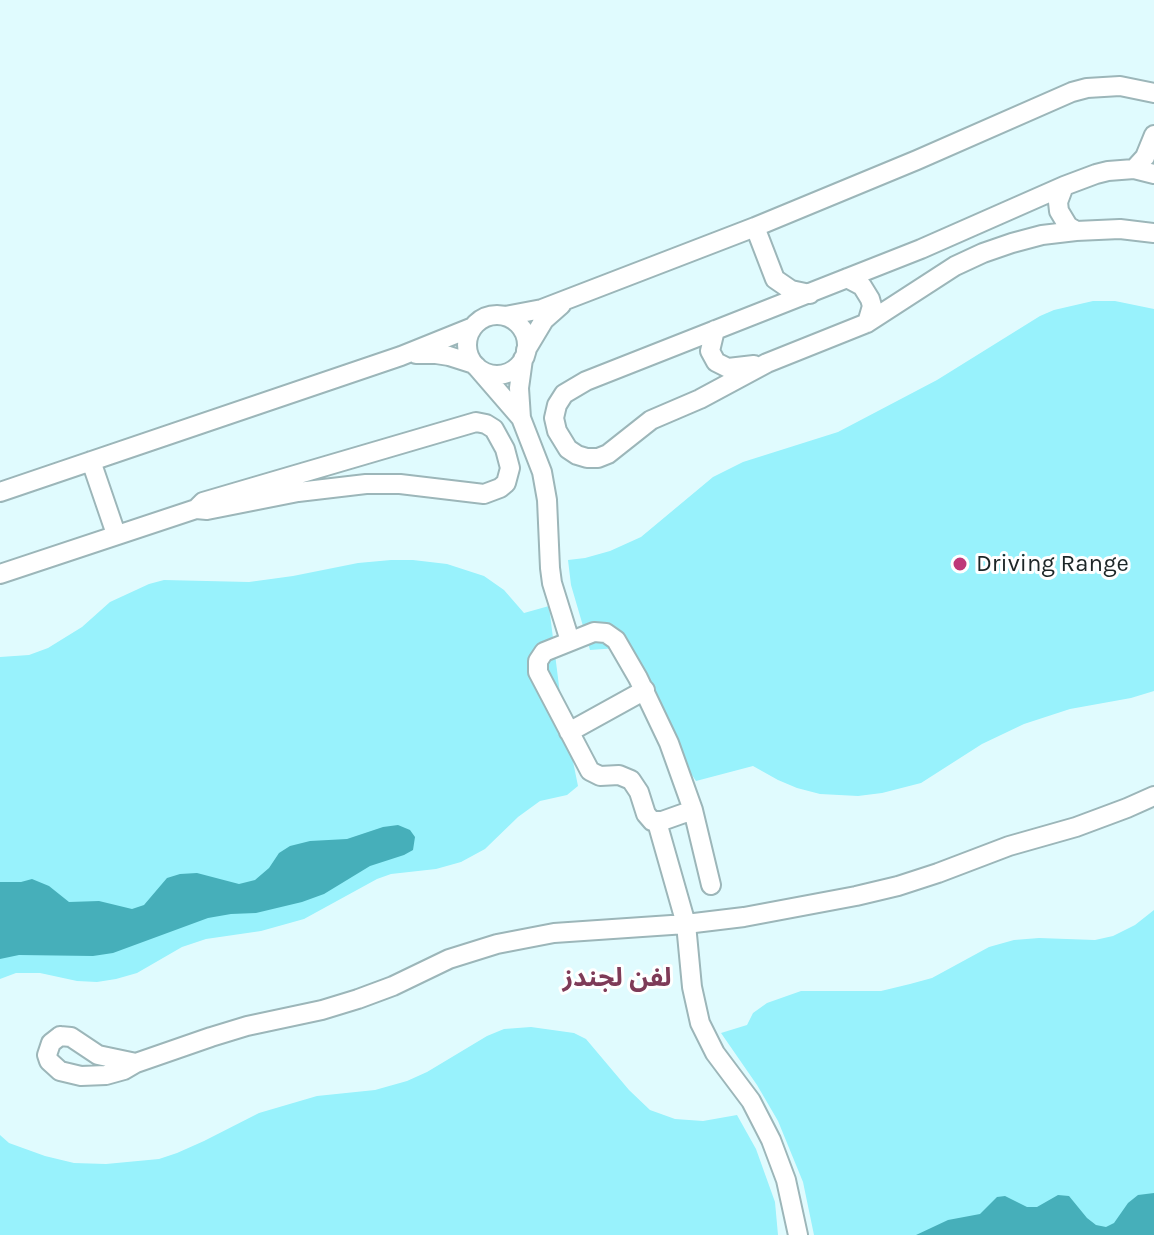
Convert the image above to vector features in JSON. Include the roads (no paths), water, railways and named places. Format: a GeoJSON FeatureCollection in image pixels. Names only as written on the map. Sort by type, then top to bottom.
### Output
{"type":"FeatureCollection","features":[{"type":"Feature","properties":{"kind":"street"},"geometry":{"type":"LineString","coordinates":[[0,492],[401,356],[473,327],[493,315],[505,316],[542,309],[755,227],[1072,92],[1120,86],[1154,93]]}},
{"type":"Feature","properties":{"kind":"street"},"geometry":{"type":"LineString","coordinates":[[1134,169],[1153,144]]}},
{"type":"Feature","properties":{"kind":"street"},"geometry":{"type":"LineString","coordinates":[[1154,174],[1134,169],[1108,171],[1064,186],[993,219],[810,294],[586,381],[564,394],[557,405],[554,418],[557,431],[568,449],[577,455],[598,458],[608,454],[651,420],[700,399],[767,363],[867,323],[942,274],[983,253],[1042,235],[1076,231],[1120,229],[1154,233]]}},
{"type":"Feature","properties":{"kind":"street"},"geometry":{"type":"LineString","coordinates":[[1064,186],[1059,211],[1068,226],[1076,231]]}},
{"type":"Feature","properties":{"kind":"street"},"geometry":{"type":"LineString","coordinates":[[755,227],[775,279],[791,290],[810,294]]}},
{"type":"Feature","properties":{"kind":"street"},"geometry":{"type":"LineString","coordinates":[[847,278],[862,286],[870,299],[872,306],[867,323]]}},
{"type":"Feature","properties":{"kind":"street"},"geometry":{"type":"LineString","coordinates":[[761,313],[775,279]]}},
{"type":"Feature","properties":{"kind":"street"},"geometry":{"type":"LineString","coordinates":[[401,356],[449,356],[489,373],[504,374],[513,370],[525,354],[544,320],[573,296]]}},
{"type":"Feature","properties":{"kind":"street"},"geometry":{"type":"LineString","coordinates":[[505,316],[512,319],[525,336],[519,388],[521,418],[542,472],[547,500],[552,583],[570,641]]}},
{"type":"Feature","properties":{"kind":"street"},"geometry":{"type":"LineString","coordinates":[[473,327],[467,348],[475,365],[521,418]]}},
{"type":"Feature","properties":{"kind":"street"},"geometry":{"type":"LineString","coordinates":[[715,330],[710,351],[722,366],[767,363]]}},
{"type":"Feature","properties":{"kind":"street"},"geometry":{"type":"LineString","coordinates":[[0,574],[196,509],[207,510],[298,492],[366,484],[400,484],[484,494],[506,483],[510,468],[505,449],[494,429],[476,422],[203,502],[196,509]]}},
{"type":"Feature","properties":{"kind":"street"},"geometry":{"type":"LineString","coordinates":[[91,461],[116,534]]}},
{"type":"Feature","properties":{"kind":"street"},"geometry":{"type":"LineString","coordinates":[[693,810],[657,822],[648,818],[639,792],[631,780],[619,775],[600,776],[590,771],[540,677],[538,661],[544,652],[594,632],[612,635],[621,647],[669,743],[693,810],[711,885]]}},
{"type":"Feature","properties":{"kind":"street"},"geometry":{"type":"LineString","coordinates":[[569,732],[645,690]]}},
{"type":"Feature","properties":{"kind":"street"},"geometry":{"type":"LineString","coordinates":[[136,1063],[235,1030],[358,999],[449,959],[497,944],[554,933],[686,924],[800,907],[898,886],[1009,846],[1076,827],[1154,796]]}},
{"type":"Feature","properties":{"kind":"street"},"geometry":{"type":"LineString","coordinates":[[657,822],[686,924],[692,987],[700,1023],[715,1053],[751,1101],[771,1140],[786,1180],[798,1235]]}},
{"type":"Feature","properties":{"kind":"place","name":"Driving Range"},"geometry":{"type":"Point","coordinates":[960,564]}},
{"type":"Feature","properties":{"kind":"district","name":"لفن لجندز"},"geometry":{"type":"Point","coordinates":[617,979]}}]}
